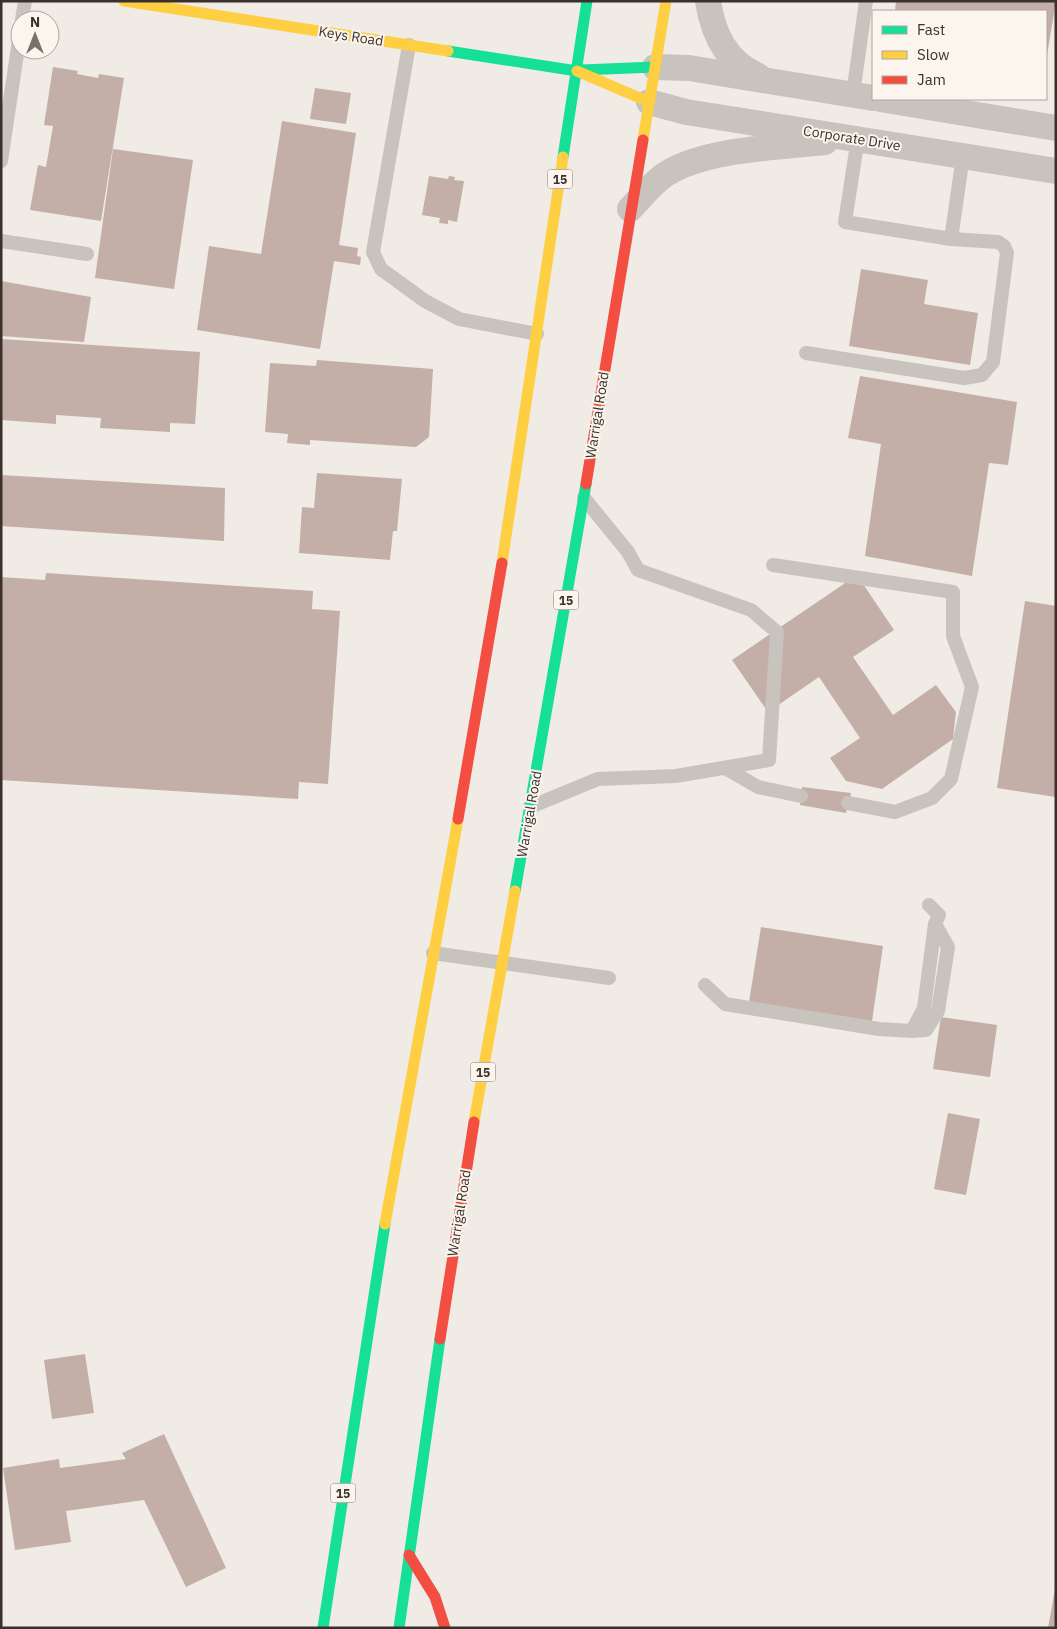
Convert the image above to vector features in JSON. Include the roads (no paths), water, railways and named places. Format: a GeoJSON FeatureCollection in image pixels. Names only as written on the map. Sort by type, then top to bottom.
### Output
{"type":"FeatureCollection","features":[{"type":"Feature","properties":{"kind":"main road","name":"Keys Road"},"geometry":{"type":"LineString","coordinates":[[124,1],[577,71]]}},
{"type":"Feature","properties":{"kind":"main road","name":"15"},"geometry":{"type":"LineString","coordinates":[[323,1628],[391,1186],[493,625],[587,1]]}},
{"type":"Feature","properties":{"kind":"main road","name":"Warrigal Road"},"geometry":{"type":"LineString","coordinates":[[399,1628],[464,1181],[530,807],[666,1]]}},
{"type":"Feature","properties":{"kind":"main road"},"geometry":{"type":"LineString","coordinates":[[577,71],[655,67]]}},
{"type":"Feature","properties":{"kind":"main road"},"geometry":{"type":"LineString","coordinates":[[577,71],[649,102]]}},
{"type":"Feature","properties":{"kind":"main road"},"geometry":{"type":"LineString","coordinates":[[409,1555],[434,1597],[445,1628]]}},
{"type":"Feature","properties":{"kind":"street"},"geometry":{"type":"LineString","coordinates":[[708,1],[716,33],[731,58],[751,73],[779,82]]}},
{"type":"Feature","properties":{"kind":"street"},"geometry":{"type":"LineString","coordinates":[[655,67],[689,68],[863,96]]}},
{"type":"Feature","properties":{"kind":"street"},"geometry":{"type":"LineString","coordinates":[[886,100],[1056,128]]}},
{"type":"Feature","properties":{"kind":"street","name":"Corporate Drive"},"geometry":{"type":"LineString","coordinates":[[649,102],[686,112],[1056,171]]}},
{"type":"Feature","properties":{"kind":"street"},"geometry":{"type":"LineString","coordinates":[[969,157],[981,115]]}},
{"type":"Feature","properties":{"kind":"street"},"geometry":{"type":"LineString","coordinates":[[630,208],[661,177],[689,163],[738,152],[858,138]]}},
{"type":"Feature","properties":{"kind":"lane"},"geometry":{"type":"LineString","coordinates":[[863,96],[866,1]]}},
{"type":"Feature","properties":{"kind":"lane"},"geometry":{"type":"LineString","coordinates":[[409,45],[373,252],[380,268],[425,302],[460,319],[537,334]]}},
{"type":"Feature","properties":{"kind":"lane"},"geometry":{"type":"LineString","coordinates":[[1,161],[16,60]]}},
{"type":"Feature","properties":{"kind":"lane"},"geometry":{"type":"LineString","coordinates":[[806,353],[964,378],[982,375],[993,362],[1007,253],[1004,246],[998,242],[951,238],[845,222],[858,138]]}},
{"type":"Feature","properties":{"kind":"lane"},"geometry":{"type":"LineString","coordinates":[[951,238],[969,157]]}},
{"type":"Feature","properties":{"kind":"lane"},"geometry":{"type":"LineString","coordinates":[[1,241],[87,254]]}},
{"type":"Feature","properties":{"kind":"lane"},"geometry":{"type":"LineString","coordinates":[[530,807],[598,779],[676,776],[769,760],[777,632],[751,610],[638,570],[628,552],[583,497]]}},
{"type":"Feature","properties":{"kind":"lane"},"geometry":{"type":"LineString","coordinates":[[772,565],[953,592],[953,636],[972,687],[951,779],[932,798],[895,812],[848,803]]}},
{"type":"Feature","properties":{"kind":"lane"},"geometry":{"type":"LineString","coordinates":[[725,768],[758,787],[801,796]]}},
{"type":"Feature","properties":{"kind":"lane"},"geometry":{"type":"LineString","coordinates":[[705,985],[725,1004],[879,1029],[912,1031],[924,1008],[935,924],[939,914],[929,905]]}},
{"type":"Feature","properties":{"kind":"lane"},"geometry":{"type":"LineString","coordinates":[[433,953],[609,978]]}}]}
